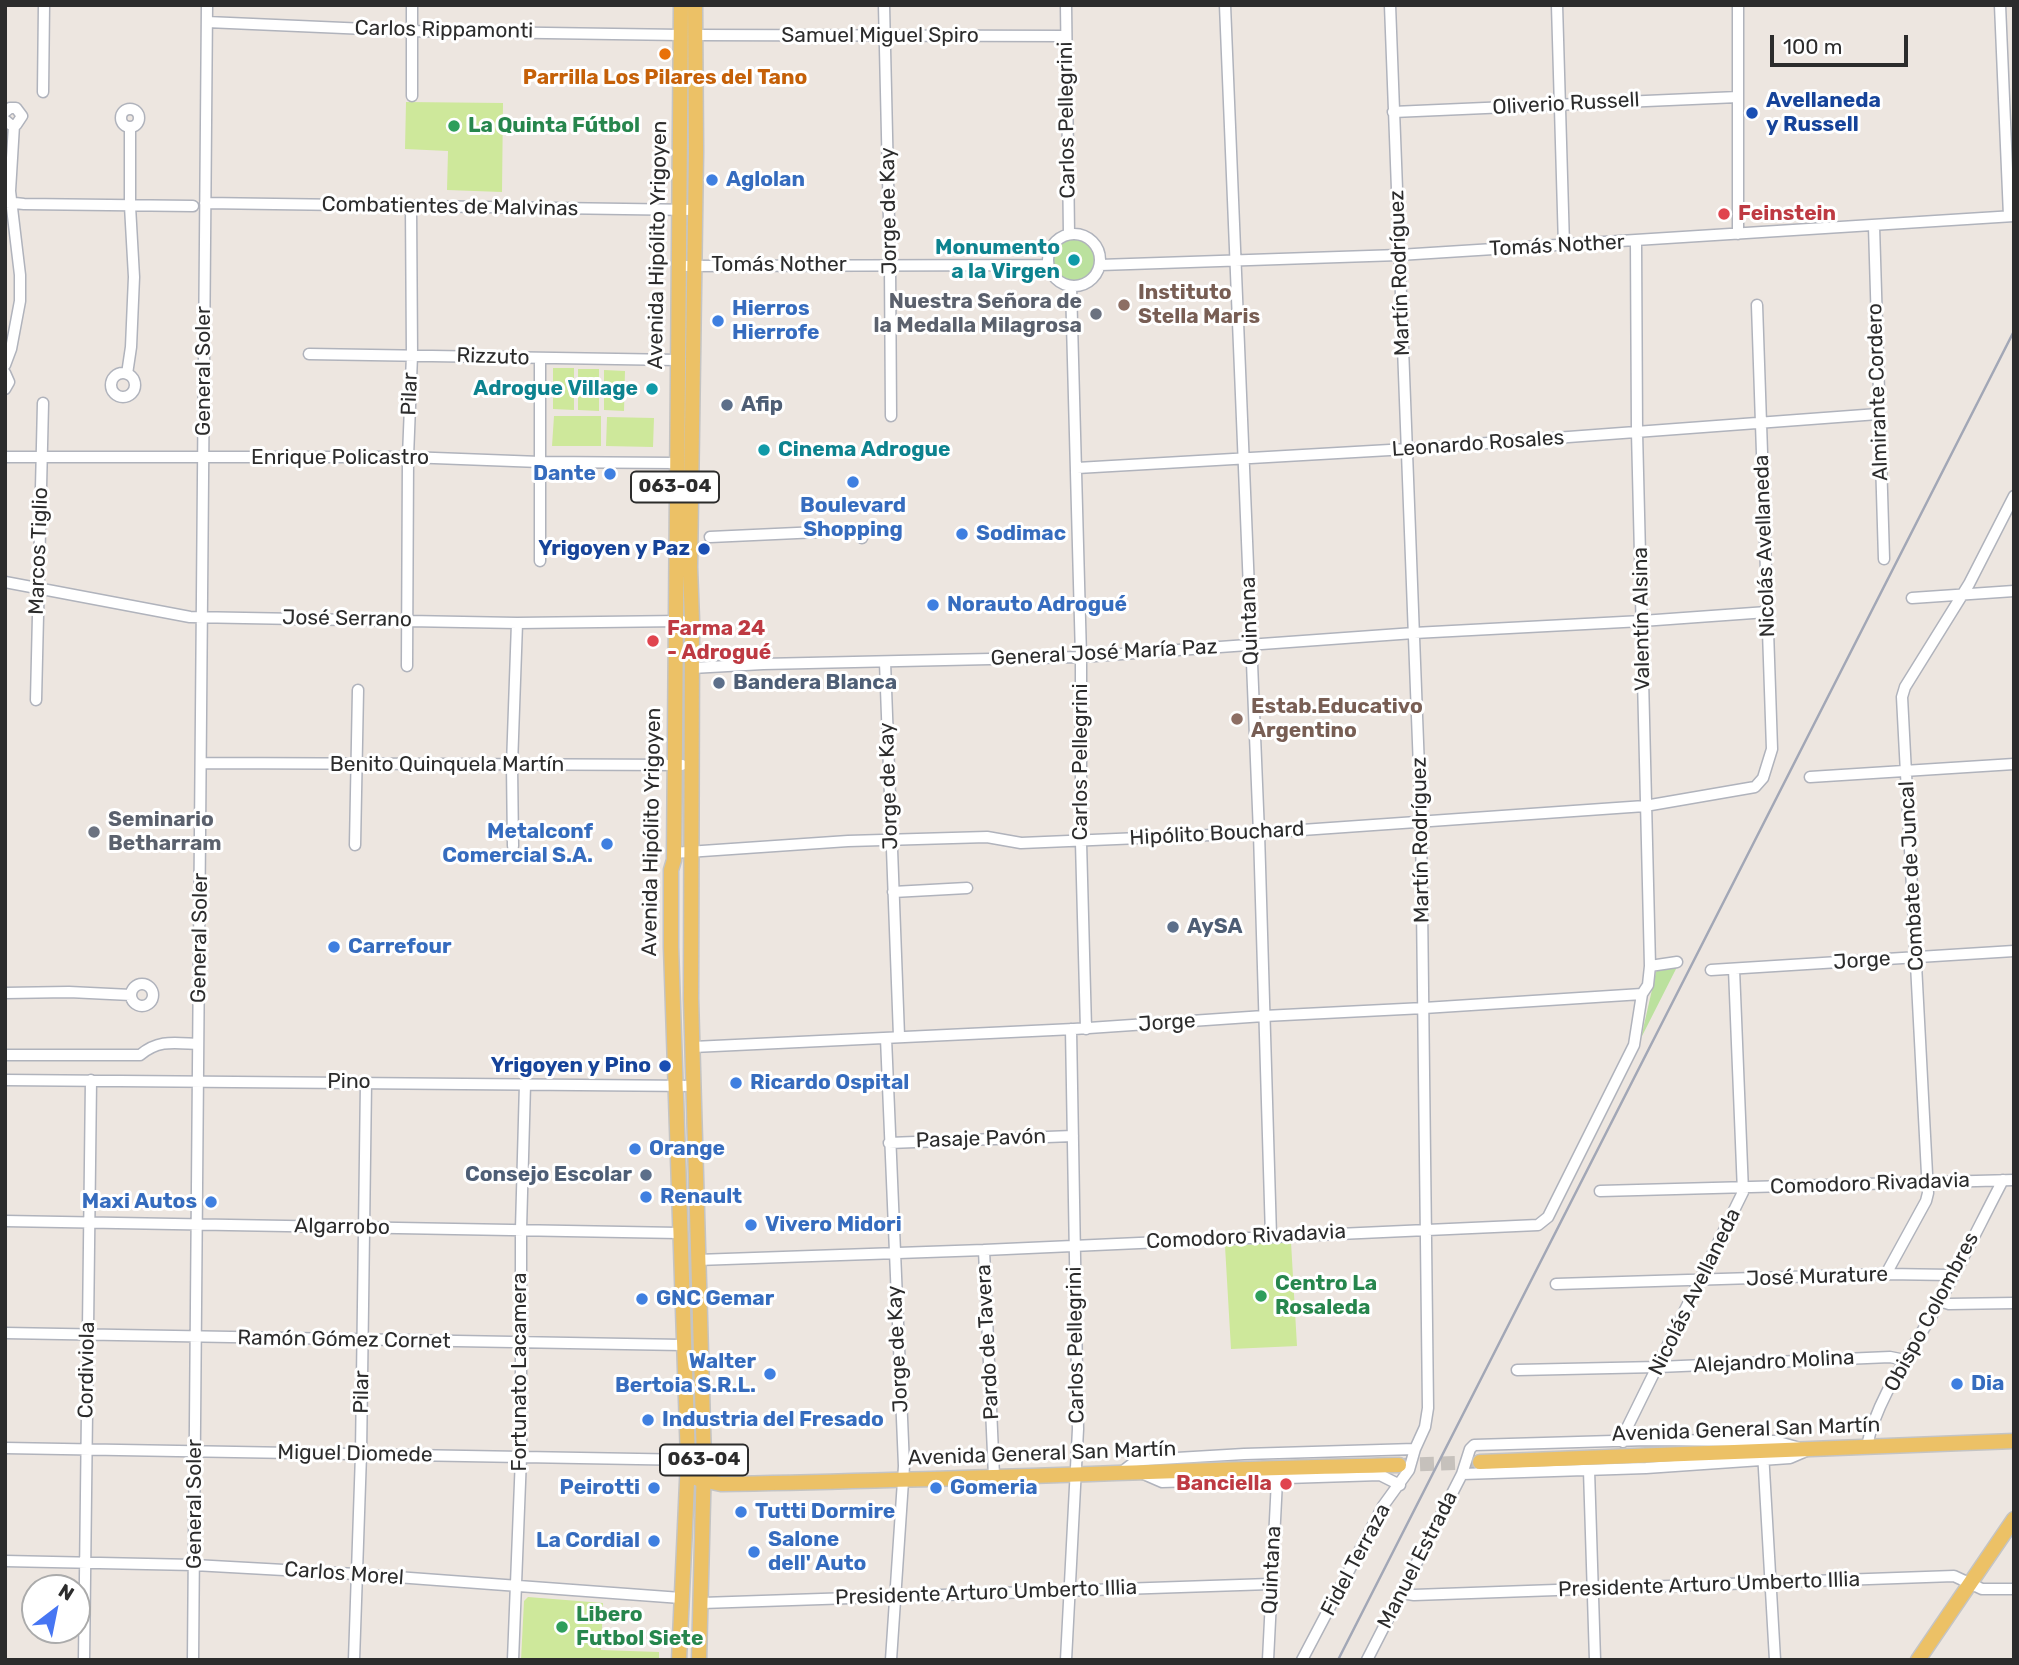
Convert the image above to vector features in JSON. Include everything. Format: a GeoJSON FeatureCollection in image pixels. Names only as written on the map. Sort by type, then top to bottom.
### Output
{"type":"FeatureCollection","features":[{"type":"Feature","properties":{"kind":"main road","name":"Avenida Hipólito Yrigoyen"},"geometry":{"type":"LineString","coordinates":[[681,5],[688,35]]}},
{"type":"Feature","properties":{"kind":"main road","name":"Avenida Hipólito Yrigoyen"},"geometry":{"type":"LineString","coordinates":[[695,5],[688,35],[686,266],[692,621],[690,851],[697,1260],[704,1461],[699,1660]]}},
{"type":"Feature","properties":{"kind":"main road","name":"Avenida Hipólito Yrigoyen"},"geometry":{"type":"LineString","coordinates":[[679,1660],[688,1460],[678,1233],[671,947],[678,360],[686,266]]}},
{"type":"Feature","properties":{"kind":"main road","name":"Avenida General San Martín"},"geometry":{"type":"LineString","coordinates":[[1474,1461],[1763,1455],[1806,1448],[2014,1441]]}},
{"type":"Feature","properties":{"kind":"main road","name":"Avenida General San Martín"},"geometry":{"type":"LineString","coordinates":[[688,1476],[721,1484],[904,1481],[1406,1463]]}},
{"type":"Feature","properties":{"kind":"main road"},"geometry":{"type":"LineString","coordinates":[[1918,1660],[2014,1519]]}},
{"type":"Feature","properties":{"kind":"street"},"geometry":{"type":"LineString","coordinates":[[43,92],[44,5]]}},
{"type":"Feature","properties":{"kind":"street","name":"General Soler"},"geometry":{"type":"LineString","coordinates":[[193,1660],[204,458],[199,204],[207,5]]}},
{"type":"Feature","properties":{"kind":"street"},"geometry":{"type":"LineString","coordinates":[[412,5],[412,96]]}},
{"type":"Feature","properties":{"kind":"street","name":"Jorge de Kay"},"geometry":{"type":"LineString","coordinates":[[884,5],[891,416]]}},
{"type":"Feature","properties":{"kind":"street","name":"Carlos Pellegrini"},"geometry":{"type":"LineString","coordinates":[[1066,5],[1069,234]]}},
{"type":"Feature","properties":{"kind":"street","name":"Quintana"},"geometry":{"type":"LineString","coordinates":[[1225,5],[1259,833],[1271,1236]]}},
{"type":"Feature","properties":{"kind":"street","name":"Martín Rodríguez"},"geometry":{"type":"LineString","coordinates":[[1390,5],[1421,821],[1424,1008],[1427,1408],[1425,1427],[1406,1463]]}},
{"type":"Feature","properties":{"kind":"street"},"geometry":{"type":"LineString","coordinates":[[1557,5],[1564,246]]}},
{"type":"Feature","properties":{"kind":"street"},"geometry":{"type":"LineString","coordinates":[[1738,5],[1738,234]]}},
{"type":"Feature","properties":{"kind":"street"},"geometry":{"type":"LineString","coordinates":[[2000,5],[2012,216]]}},
{"type":"Feature","properties":{"kind":"street","name":"Carlos Rippamonti"},"geometry":{"type":"LineString","coordinates":[[207,22],[412,31],[688,35]]}},
{"type":"Feature","properties":{"kind":"street","name":"Samuel Miguel Spiro"},"geometry":{"type":"LineString","coordinates":[[688,35],[1065,36]]}},
{"type":"Feature","properties":{"kind":"street","name":"Oliverio Russell"},"geometry":{"type":"LineString","coordinates":[[1393,112],[1738,97]]}},
{"type":"Feature","properties":{"kind":"street"},"geometry":{"type":"LineString","coordinates":[[5,112],[13,107],[20,111],[22,119],[9,123],[8,202],[20,275],[20,301],[5,365]]}},
{"type":"Feature","properties":{"kind":"street"},"geometry":{"type":"LineString","coordinates":[[127,374],[134,277],[130,127]]}},
{"type":"Feature","properties":{"kind":"street","name":"Combatientes de Malvinas"},"geometry":{"type":"LineString","coordinates":[[8,202],[687,210]]}},
{"type":"Feature","properties":{"kind":"street","name":"Pilar"},"geometry":{"type":"LineString","coordinates":[[407,666],[408,457],[412,355],[411,206]]}},
{"type":"Feature","properties":{"kind":"street","name":"Tomás Nother"},"geometry":{"type":"LineString","coordinates":[[1100,265],[1399,255],[2012,216]]}},
{"type":"Feature","properties":{"kind":"street","name":"Almirante Cordero"},"geometry":{"type":"LineString","coordinates":[[1874,226],[1884,559]]}},
{"type":"Feature","properties":{"kind":"street"},"geometry":{"type":"LineString","coordinates":[[1069,234],[1076,234],[1090,239],[1098,251],[1100,265],[1093,279],[1071,286],[1056,280],[1047,257],[1055,242],[1069,234]]}},
{"type":"Feature","properties":{"kind":"street","name":"Valentín Alsina"},"geometry":{"type":"LineString","coordinates":[[1636,242],[1637,432],[1650,966],[1648,985],[1642,994]]}},
{"type":"Feature","properties":{"kind":"street","name":"Tomás Nother"},"geometry":{"type":"LineString","coordinates":[[686,266],[1048,265]]}},
{"type":"Feature","properties":{"kind":"street","name":"Carlos Pellegrini"},"geometry":{"type":"LineString","coordinates":[[1071,286],[1081,657],[1081,842],[1086,1028]]}},
{"type":"Feature","properties":{"kind":"street","name":"Nicolás Avellaneda"},"geometry":{"type":"LineString","coordinates":[[1758,305],[1772,749],[1771,758],[1758,783]]}},
{"type":"Feature","properties":{"kind":"street","name":"Rizzuto"},"geometry":{"type":"LineString","coordinates":[[309,354],[678,360]]}},
{"type":"Feature","properties":{"kind":"street"},"geometry":{"type":"LineString","coordinates":[[540,358],[540,561]]}},
{"type":"Feature","properties":{"kind":"street"},"geometry":{"type":"LineString","coordinates":[[5,373],[9,382],[5,389]]}},
{"type":"Feature","properties":{"kind":"street","name":"Marcos Tiglio"},"geometry":{"type":"LineString","coordinates":[[36,700],[43,403]]}},
{"type":"Feature","properties":{"kind":"street","name":"Leonardo Rosales"},"geometry":{"type":"LineString","coordinates":[[1077,468],[1407,449],[1878,414]]}},
{"type":"Feature","properties":{"kind":"street","name":"Enrique Policastro"},"geometry":{"type":"LineString","coordinates":[[5,457],[408,457],[676,463]]}},
{"type":"Feature","properties":{"kind":"street","name":"Combate de Juncal"},"geometry":{"type":"LineString","coordinates":[[1886,1274],[1926,1202],[1928,1183],[1903,692],[1962,595],[2014,496]]}},
{"type":"Feature","properties":{"kind":"street"},"geometry":{"type":"LineString","coordinates":[[710,537],[862,530],[862,538]]}},
{"type":"Feature","properties":{"kind":"street","name":"José Serrano"},"geometry":{"type":"LineString","coordinates":[[5,582],[177,616],[203,618],[517,623],[692,621]]}},
{"type":"Feature","properties":{"kind":"street"},"geometry":{"type":"LineString","coordinates":[[1912,598],[2014,591]]}},
{"type":"Feature","properties":{"kind":"street","name":"General José María Paz"},"geometry":{"type":"LineString","coordinates":[[692,668],[1081,657],[1414,633],[1767,612]]}},
{"type":"Feature","properties":{"kind":"street"},"geometry":{"type":"LineString","coordinates":[[513,846],[512,765],[517,623]]}},
{"type":"Feature","properties":{"kind":"street","name":"Jorge de Kay"},"geometry":{"type":"LineString","coordinates":[[885,662],[899,1036]]}},
{"type":"Feature","properties":{"kind":"street"},"geometry":{"type":"LineString","coordinates":[[355,845],[358,690]]}},
{"type":"Feature","properties":{"kind":"street","name":"Benito Quinquela Martín"},"geometry":{"type":"LineString","coordinates":[[202,764],[692,766]]}},
{"type":"Feature","properties":{"kind":"street"},"geometry":{"type":"LineString","coordinates":[[1810,777],[2014,764]]}},
{"type":"Feature","properties":{"kind":"street","name":"Hipólito Bouchard"},"geometry":{"type":"LineString","coordinates":[[673,853],[848,841],[987,837],[1021,844],[1259,833],[1645,806],[1755,787],[1758,783]]}},
{"type":"Feature","properties":{"kind":"street"},"geometry":{"type":"LineString","coordinates":[[893,892],[967,888]]}},
{"type":"Feature","properties":{"kind":"street","name":"Jorge"},"geometry":{"type":"LineString","coordinates":[[1711,970],[2014,951]]}},
{"type":"Feature","properties":{"kind":"street"},"geometry":{"type":"LineString","coordinates":[[1650,966],[1677,962]]}},
{"type":"Feature","properties":{"kind":"street","name":"Nicolás Avellaneda"},"geometry":{"type":"LineString","coordinates":[[1623,1442],[1624,1434],[1742,1198],[1734,969]]}},
{"type":"Feature","properties":{"kind":"street"},"geometry":{"type":"LineString","coordinates":[[5,993],[131,995]]}},
{"type":"Feature","properties":{"kind":"street","name":"Jorge"},"geometry":{"type":"LineString","coordinates":[[693,1047],[1071,1030],[1642,994]]}},
{"type":"Feature","properties":{"kind":"street","name":"Comodoro Rivadavia"},"geometry":{"type":"LineString","coordinates":[[697,1260],[984,1250],[1426,1229],[1532,1227],[1545,1220],[1633,1045],[1642,994]]}},
{"type":"Feature","properties":{"kind":"street","name":"Carlos Pellegrini"},"geometry":{"type":"LineString","coordinates":[[1066,1660],[1077,1474],[1071,1030]]}},
{"type":"Feature","properties":{"kind":"street","name":"Jorge de Kay"},"geometry":{"type":"LineString","coordinates":[[886,1038],[904,1481],[891,1660]]}},
{"type":"Feature","properties":{"kind":"street"},"geometry":{"type":"LineString","coordinates":[[5,1055],[140,1055],[151,1045],[160,1043],[198,1044]]}},
{"type":"Feature","properties":{"kind":"street","name":"Pino"},"geometry":{"type":"LineString","coordinates":[[5,1080],[694,1086]]}},
{"type":"Feature","properties":{"kind":"street","name":"Cordiviola"},"geometry":{"type":"LineString","coordinates":[[84,1660],[91,1080]]}},
{"type":"Feature","properties":{"kind":"street","name":"Pilar"},"geometry":{"type":"LineString","coordinates":[[354,1660],[361,1454],[366,1082]]}},
{"type":"Feature","properties":{"kind":"street","name":"Fortunato Lacamera"},"geometry":{"type":"LineString","coordinates":[[513,1660],[520,1457],[521,1229],[526,1084]]}},
{"type":"Feature","properties":{"kind":"street","name":"Pasaje Pavón"},"geometry":{"type":"LineString","coordinates":[[889,1143],[1073,1136]]}},
{"type":"Feature","properties":{"kind":"street","name":"Comodoro Rivadavia"},"geometry":{"type":"LineString","coordinates":[[1600,1191],[2009,1180]]}},
{"type":"Feature","properties":{"kind":"street","name":"Obispo Colombres"},"geometry":{"type":"LineString","coordinates":[[1867,1446],[1870,1429],[1905,1360],[2009,1180]]}},
{"type":"Feature","properties":{"kind":"street","name":"Algarrobo"},"geometry":{"type":"LineString","coordinates":[[5,1221],[678,1233]]}},
{"type":"Feature","properties":{"kind":"street","name":"Pardo de Tavera"},"geometry":{"type":"LineString","coordinates":[[984,1250],[994,1476]]}},
{"type":"Feature","properties":{"kind":"street","name":"José Murature"},"geometry":{"type":"LineString","coordinates":[[1556,1284],[1886,1274],[1952,1275]]}},
{"type":"Feature","properties":{"kind":"street"},"geometry":{"type":"LineString","coordinates":[[1940,1301],[1949,1304],[2014,1303]]}},
{"type":"Feature","properties":{"kind":"street","name":"Ramón Gómez Cornet"},"geometry":{"type":"LineString","coordinates":[[5,1333],[682,1345]]}},
{"type":"Feature","properties":{"kind":"street","name":"Alejandro Molina"},"geometry":{"type":"LineString","coordinates":[[1517,1370],[1890,1357],[1905,1360]]}},
{"type":"Feature","properties":{"kind":"street"},"geometry":{"type":"LineString","coordinates":[[1474,1461],[1470,1449],[1474,1446],[1775,1441],[1806,1448]]}},
{"type":"Feature","properties":{"kind":"street","name":"Miguel Diomede"},"geometry":{"type":"LineString","coordinates":[[5,1448],[704,1461]]}},
{"type":"Feature","properties":{"kind":"street"},"geometry":{"type":"LineString","coordinates":[[1400,1485],[1380,1475],[1162,1482],[1130,1471],[1136,1461],[1143,1460],[1415,1449]]}},
{"type":"Feature","properties":{"kind":"street"},"geometry":{"type":"LineString","coordinates":[[1462,1474],[1589,1470],[1763,1455],[1775,1660]]}},
{"type":"Feature","properties":{"kind":"street","name":"Manuel Estrada"},"geometry":{"type":"LineString","coordinates":[[1367,1660],[1462,1474],[1474,1461]]}},
{"type":"Feature","properties":{"kind":"street","name":"Fidel Terraza"},"geometry":{"type":"LineString","coordinates":[[1302,1660],[1384,1506],[1400,1485],[1406,1463]]}},
{"type":"Feature","properties":{"kind":"street"},"geometry":{"type":"LineString","coordinates":[[1589,1470],[1595,1660]]}},
{"type":"Feature","properties":{"kind":"street","name":"Quintana"},"geometry":{"type":"LineString","coordinates":[[1268,1660],[1277,1480]]}},
{"type":"Feature","properties":{"kind":"street","name":"Carlos Morel"},"geometry":{"type":"LineString","coordinates":[[5,1562],[194,1565],[681,1598]]}},
{"type":"Feature","properties":{"kind":"street","name":"Presidente Arturo Umberto Illia"},"geometry":{"type":"LineString","coordinates":[[1401,1593],[1414,1595],[1954,1576],[1989,1590],[2014,1589]]}},
{"type":"Feature","properties":{"kind":"street","name":"Presidente Arturo Umberto Illia"},"geometry":{"type":"LineString","coordinates":[[702,1603],[1270,1584]]}},
{"type":"Feature","properties":{"kind":"green space","name":"La Quinta Fútbol"},"geometry":{"type":"Polygon","coordinates":[[[406,102],[503,103],[502,192],[447,190],[448,151],[405,149],[406,102]]]}},
{"type":"Feature","properties":{"kind":"green space"},"geometry":{"type":"Polygon","coordinates":[[[1075,237],[1090,244],[1097,259],[1090,274],[1075,281],[1060,274],[1053,259],[1060,244],[1075,237]]]}},
{"type":"Feature","properties":{"kind":"green space"},"geometry":{"type":"Polygon","coordinates":[[[553,368],[574,368],[574,410],[553,409],[553,368]]]}},
{"type":"Feature","properties":{"kind":"green space"},"geometry":{"type":"Polygon","coordinates":[[[578,369],[599,369],[599,411],[578,410],[578,369]]]}},
{"type":"Feature","properties":{"kind":"green space"},"geometry":{"type":"Polygon","coordinates":[[[604,370],[625,371],[624,411],[604,410],[604,370]]]}},
{"type":"Feature","properties":{"kind":"green space"},"geometry":{"type":"Polygon","coordinates":[[[554,416],[601,416],[601,446],[552,446],[554,416]]]}},
{"type":"Feature","properties":{"kind":"green space"},"geometry":{"type":"Polygon","coordinates":[[[607,417],[654,418],[653,447],[606,446],[607,417]]]}},
{"type":"Feature","properties":{"kind":"green space"},"geometry":{"type":"Polygon","coordinates":[[[1677,967],[1641,1038],[1656,972],[1660,968],[1677,967]]]}},
{"type":"Feature","properties":{"kind":"green space","name":"Centro La Rosaleda"},"geometry":{"type":"Polygon","coordinates":[[[1291,1242],[1297,1346],[1231,1349],[1225,1246],[1291,1242]]]}},
{"type":"Feature","properties":{"kind":"green space","name":"Libero Futbol Siete"},"geometry":{"type":"Polygon","coordinates":[[[528,1597],[603,1603],[601,1650],[659,1652],[659,1660],[521,1660],[524,1601],[528,1597]]]}},
{"type":"Feature","properties":{"kind":"tunnel"},"geometry":{"type":"LineString","coordinates":[[1399,1465],[1480,1462]]}},
{"type":"Feature","properties":{"kind":"railway"},"geometry":{"type":"LineString","coordinates":[[1338,1660],[2014,331]]}},
{"type":"Feature","properties":{"kind":"place","name":"Parrilla Los Pilares del Tano"},"geometry":{"type":"Point","coordinates":[665,54]}},
{"type":"Feature","properties":{"kind":"place","name":"Avellaneda y Russell"},"geometry":{"type":"Point","coordinates":[1752,113]}},
{"type":"Feature","properties":{"kind":"place","name":"La Quinta Fútbol"},"geometry":{"type":"Point","coordinates":[454,126]}},
{"type":"Feature","properties":{"kind":"place","name":"Aglolan"},"geometry":{"type":"Point","coordinates":[712,180]}},
{"type":"Feature","properties":{"kind":"place","name":"Feinstein"},"geometry":{"type":"Point","coordinates":[1724,214]}},
{"type":"Feature","properties":{"kind":"place","name":"Monumento a la Virgen"},"geometry":{"type":"Point","coordinates":[1074,260]}},
{"type":"Feature","properties":{"kind":"place","name":"Instituto Stella Maris"},"geometry":{"type":"Point","coordinates":[1124,305]}},
{"type":"Feature","properties":{"kind":"place","name":"Nuestra Señora de la Medalla Milagrosa"},"geometry":{"type":"Point","coordinates":[1096,314]}},
{"type":"Feature","properties":{"kind":"place","name":"Hierros Hierrofe"},"geometry":{"type":"Point","coordinates":[718,321]}},
{"type":"Feature","properties":{"kind":"place","name":"Adrogue Village"},"geometry":{"type":"Point","coordinates":[652,389]}},
{"type":"Feature","properties":{"kind":"place","name":"Afip"},"geometry":{"type":"Point","coordinates":[727,405]}},
{"type":"Feature","properties":{"kind":"place","name":"Cinema Adrogue"},"geometry":{"type":"Point","coordinates":[764,450]}},
{"type":"Feature","properties":{"kind":"place","name":"Dante"},"geometry":{"type":"Point","coordinates":[610,474]}},
{"type":"Feature","properties":{"kind":"place","name":"Boulevard Shopping"},"geometry":{"type":"Point","coordinates":[853,482]}},
{"type":"Feature","properties":{"kind":"place","name":"Sodimac"},"geometry":{"type":"Point","coordinates":[962,534]}},
{"type":"Feature","properties":{"kind":"place","name":"Yrigoyen y Paz"},"geometry":{"type":"Point","coordinates":[704,549]}},
{"type":"Feature","properties":{"kind":"place","name":"Norauto Adrogué"},"geometry":{"type":"Point","coordinates":[933,605]}},
{"type":"Feature","properties":{"kind":"place","name":"Farma 24 - Adrogué"},"geometry":{"type":"Point","coordinates":[653,641]}},
{"type":"Feature","properties":{"kind":"place","name":"Bandera Blanca"},"geometry":{"type":"Point","coordinates":[719,683]}},
{"type":"Feature","properties":{"kind":"place","name":"Estab.Educativo Argentino"},"geometry":{"type":"Point","coordinates":[1237,719]}},
{"type":"Feature","properties":{"kind":"place","name":"Seminario Betharram"},"geometry":{"type":"Point","coordinates":[94,832]}},
{"type":"Feature","properties":{"kind":"place","name":"Metalconf Comercial S.A."},"geometry":{"type":"Point","coordinates":[607,844]}},
{"type":"Feature","properties":{"kind":"place","name":"AySA"},"geometry":{"type":"Point","coordinates":[1173,927]}},
{"type":"Feature","properties":{"kind":"place","name":"Carrefour"},"geometry":{"type":"Point","coordinates":[334,947]}},
{"type":"Feature","properties":{"kind":"place","name":"Yrigoyen y Pino"},"geometry":{"type":"Point","coordinates":[665,1066]}},
{"type":"Feature","properties":{"kind":"place","name":"Ricardo Ospital"},"geometry":{"type":"Point","coordinates":[736,1083]}},
{"type":"Feature","properties":{"kind":"place","name":"Orange"},"geometry":{"type":"Point","coordinates":[635,1149]}},
{"type":"Feature","properties":{"kind":"place","name":"Consejo Escolar"},"geometry":{"type":"Point","coordinates":[646,1175]}},
{"type":"Feature","properties":{"kind":"place","name":"Renault"},"geometry":{"type":"Point","coordinates":[646,1197]}},
{"type":"Feature","properties":{"kind":"place","name":"Maxi Autos"},"geometry":{"type":"Point","coordinates":[211,1202]}},
{"type":"Feature","properties":{"kind":"place","name":"Vivero Midori"},"geometry":{"type":"Point","coordinates":[751,1225]}},
{"type":"Feature","properties":{"kind":"place","name":"Centro La Rosaleda"},"geometry":{"type":"Point","coordinates":[1261,1296]}},
{"type":"Feature","properties":{"kind":"place","name":"GNC Gemar"},"geometry":{"type":"Point","coordinates":[642,1299]}},
{"type":"Feature","properties":{"kind":"place","name":"Walter Bertoia S.R.L."},"geometry":{"type":"Point","coordinates":[770,1374]}},
{"type":"Feature","properties":{"kind":"place","name":"Dia"},"geometry":{"type":"Point","coordinates":[1957,1384]}},
{"type":"Feature","properties":{"kind":"place","name":"Industria del Fresado"},"geometry":{"type":"Point","coordinates":[648,1420]}},
{"type":"Feature","properties":{"kind":"place","name":"Banciella"},"geometry":{"type":"Point","coordinates":[1286,1484]}},
{"type":"Feature","properties":{"kind":"place","name":"Peirotti"},"geometry":{"type":"Point","coordinates":[654,1488]}},
{"type":"Feature","properties":{"kind":"place","name":"Gomeria"},"geometry":{"type":"Point","coordinates":[936,1488]}},
{"type":"Feature","properties":{"kind":"place","name":"Tutti Dormire"},"geometry":{"type":"Point","coordinates":[741,1512]}},
{"type":"Feature","properties":{"kind":"place","name":"La Cordial"},"geometry":{"type":"Point","coordinates":[654,1541]}},
{"type":"Feature","properties":{"kind":"place","name":"Salone dell' Auto"},"geometry":{"type":"Point","coordinates":[754,1552]}},
{"type":"Feature","properties":{"kind":"place","name":"Libero Futbol Siete"},"geometry":{"type":"Point","coordinates":[562,1627]}}]}
